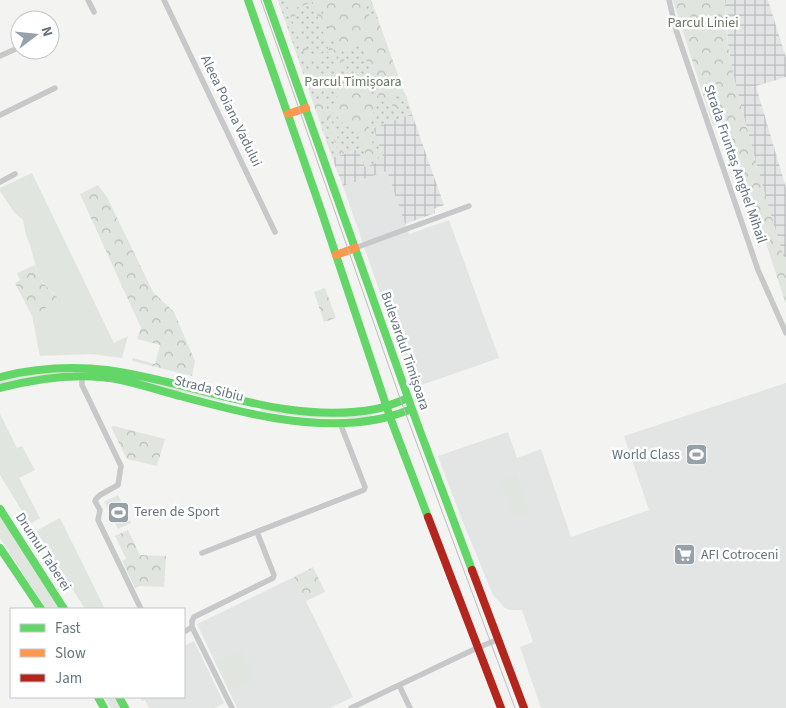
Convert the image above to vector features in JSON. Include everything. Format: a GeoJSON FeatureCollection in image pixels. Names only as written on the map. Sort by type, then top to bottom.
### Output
{"type":"FeatureCollection","features":[{"type":"Feature","properties":{"kind":"main road"},"geometry":{"type":"LineString","coordinates":[[248,0],[386,406],[501,708]]}},
{"type":"Feature","properties":{"kind":"main road","name":"Bulevardul Timișoara"},"geometry":{"type":"LineString","coordinates":[[267,0],[412,410],[524,708]]}},
{"type":"Feature","properties":{"kind":"main road"},"geometry":{"type":"LineString","coordinates":[[288,114],[306,108]]}},
{"type":"Feature","properties":{"kind":"main road"},"geometry":{"type":"LineString","coordinates":[[336,255],[355,248]]}},
{"type":"Feature","properties":{"kind":"main road","name":"Strada Sibiu"},"geometry":{"type":"LineString","coordinates":[[0,377],[53,367],[96,368],[122,372],[301,412],[356,412],[378,409],[408,398]]}},
{"type":"Feature","properties":{"kind":"main road","name":"Strada Sibiu"},"geometry":{"type":"LineString","coordinates":[[0,388],[37,380],[82,376],[120,380],[275,417],[340,423],[372,421],[412,410]]}},
{"type":"Feature","properties":{"kind":"main road","name":"Drumul Taberei"},"geometry":{"type":"LineString","coordinates":[[0,509],[63,608]]}},
{"type":"Feature","properties":{"kind":"main road"},"geometry":{"type":"LineString","coordinates":[[0,548],[39,608]]}},
{"type":"Feature","properties":{"kind":"street"},"geometry":{"type":"LineString","coordinates":[[88,0],[94,12]]}},
{"type":"Feature","properties":{"kind":"street","name":"Aleea Poiana Vadului"},"geometry":{"type":"LineString","coordinates":[[164,0],[275,232]]}},
{"type":"Feature","properties":{"kind":"street","name":"Strada Fruntaș Anghel Mihail"},"geometry":{"type":"LineString","coordinates":[[669,0],[676,30],[758,270],[786,333]]}},
{"type":"Feature","properties":{"kind":"street"},"geometry":{"type":"LineString","coordinates":[[0,115],[55,88]]}},
{"type":"Feature","properties":{"kind":"street"},"geometry":{"type":"LineString","coordinates":[[0,182],[15,174]]}},
{"type":"Feature","properties":{"kind":"street"},"geometry":{"type":"LineString","coordinates":[[355,248],[469,206]]}},
{"type":"Feature","properties":{"kind":"street"},"geometry":{"type":"LineString","coordinates":[[82,376],[82,385],[121,466],[118,485],[96,499],[100,510],[98,520],[141,608]]}},
{"type":"Feature","properties":{"kind":"street"},"geometry":{"type":"LineString","coordinates":[[202,553],[364,490],[365,487],[340,423]]}},
{"type":"Feature","properties":{"kind":"street"},"geometry":{"type":"LineString","coordinates":[[232,708],[192,627],[192,622],[194,617],[273,578],[274,575],[257,532]]}},
{"type":"Feature","properties":{"kind":"street"},"geometry":{"type":"LineString","coordinates":[[185,631],[192,627]]}},
{"type":"Feature","properties":{"kind":"street"},"geometry":{"type":"LineString","coordinates":[[351,708],[477,648],[498,640]]}},
{"type":"Feature","properties":{"kind":"street"},"geometry":{"type":"LineString","coordinates":[[399,685],[410,708]]}},
{"type":"Feature","properties":{"kind":"shaded area"},"geometry":{"type":"Polygon","coordinates":[[[725,0],[768,0],[786,58],[786,77],[756,86],[786,188],[786,257],[784,258],[763,190],[733,75],[728,43],[725,0]]]}},
{"type":"Feature","properties":{"kind":"shaded area"},"geometry":{"type":"Polygon","coordinates":[[[412,114],[444,205],[434,209],[435,213],[405,224],[387,171],[343,186],[332,158],[358,149],[384,160],[373,128],[412,114]]]}},
{"type":"Feature","properties":{"kind":"shaded area"},"geometry":{"type":"Polygon","coordinates":[[[387,171],[409,234],[449,220],[499,358],[413,388],[343,186],[387,171]]]}},
{"type":"Feature","properties":{"kind":"shaded area","name":"AFI Cotroceni"},"geometry":{"type":"Polygon","coordinates":[[[786,383],[786,708],[541,708],[520,647],[533,642],[522,610],[505,608],[493,595],[438,456],[508,432],[517,458],[541,449],[571,537],[649,510],[624,436],[786,383]]]}},
{"type":"Feature","properties":{"kind":"shaded area"},"geometry":{"type":"Polygon","coordinates":[[[294,577],[353,697],[330,708],[237,708],[197,624],[294,577]]]}},
{"type":"Feature","properties":{"kind":"shaded area"},"geometry":{"type":"Polygon","coordinates":[[[194,641],[224,703],[215,708],[149,708],[145,700],[142,701],[140,698],[185,698],[185,646],[194,641]]]}},
{"type":"Feature","properties":{"kind":"green space","name":"Parcul Timișoara"},"geometry":{"type":"Polygon","coordinates":[[[278,0],[371,0],[412,114],[373,128],[384,160],[365,167],[358,149],[332,158],[278,0]]]}},
{"type":"Feature","properties":{"kind":"green space"},"geometry":{"type":"Polygon","coordinates":[[[278,0],[285,0],[320,99],[313,101],[278,0]]]}},
{"type":"Feature","properties":{"kind":"green space"},"geometry":{"type":"Polygon","coordinates":[[[319,0],[336,49],[333,50],[317,1],[319,0]]]}},
{"type":"Feature","properties":{"kind":"green space"},"geometry":{"type":"Polygon","coordinates":[[[364,0],[371,0],[378,19],[371,21],[364,0]]]}},
{"type":"Feature","properties":{"kind":"green space","name":"Parcul Liniei"},"geometry":{"type":"Polygon","coordinates":[[[673,0],[725,0],[726,31],[734,78],[769,207],[784,257],[786,257],[786,304],[726,122],[713,126],[673,0]]]}},
{"type":"Feature","properties":{"kind":"green space"},"geometry":{"type":"Polygon","coordinates":[[[313,2],[329,51],[310,58],[293,9],[313,2]]]}},
{"type":"Feature","properties":{"kind":"green space"},"geometry":{"type":"Polygon","coordinates":[[[361,45],[379,95],[373,97],[366,90],[353,86],[341,51],[361,45]]]}},
{"type":"Feature","properties":{"kind":"green space"},"geometry":{"type":"Polygon","coordinates":[[[337,53],[349,87],[346,88],[335,54],[337,53]]]}},
{"type":"Feature","properties":{"kind":"green space"},"geometry":{"type":"Polygon","coordinates":[[[331,55],[343,90],[336,98],[334,109],[328,111],[311,61],[331,55]]]}},
{"type":"Feature","properties":{"kind":"green space"},"geometry":{"type":"Polygon","coordinates":[[[405,93],[412,114],[373,128],[384,160],[365,167],[358,149],[343,154],[330,116],[335,114],[343,124],[356,127],[366,156],[364,157],[368,161],[374,162],[378,158],[379,152],[376,153],[366,124],[373,115],[375,103],[392,97],[393,109],[400,107],[397,98],[395,99],[394,97],[405,93]]]}},
{"type":"Feature","properties":{"kind":"green space"},"geometry":{"type":"Polygon","coordinates":[[[326,117],[339,154],[332,156],[320,119],[326,117]]]}},
{"type":"Feature","properties":{"kind":"green space"},"geometry":{"type":"Polygon","coordinates":[[[32,173],[114,343],[128,336],[122,358],[91,354],[40,356],[32,316],[59,299],[39,278],[23,220],[14,212],[0,191],[0,188],[32,173]]]}},
{"type":"Feature","properties":{"kind":"green space"},"geometry":{"type":"Polygon","coordinates":[[[98,185],[107,197],[153,292],[174,312],[195,361],[192,376],[132,361],[133,358],[155,364],[160,345],[137,339],[141,328],[80,194],[98,185]]]}},
{"type":"Feature","properties":{"kind":"green space"},"geometry":{"type":"Polygon","coordinates":[[[35,265],[40,280],[60,300],[32,316],[15,283],[20,280],[17,273],[35,265]]]}},
{"type":"Feature","properties":{"kind":"green space"},"geometry":{"type":"Polygon","coordinates":[[[325,288],[336,318],[324,322],[314,292],[325,288]]]}},
{"type":"Feature","properties":{"kind":"green space"},"geometry":{"type":"Polygon","coordinates":[[[71,369],[103,373],[101,375],[50,375],[0,385],[0,380],[15,376],[71,369]]]}},
{"type":"Feature","properties":{"kind":"green space"},"geometry":{"type":"Polygon","coordinates":[[[124,375],[225,400],[225,401],[124,378],[124,375]]]}},
{"type":"Feature","properties":{"kind":"green space"},"geometry":{"type":"Polygon","coordinates":[[[261,408],[316,415],[372,413],[372,417],[302,417],[261,411],[261,408]]]}},
{"type":"Feature","properties":{"kind":"green space"},"geometry":{"type":"Polygon","coordinates":[[[0,414],[17,448],[22,446],[35,470],[19,478],[40,518],[30,524],[0,475],[0,414]]]}},
{"type":"Feature","properties":{"kind":"green space"},"geometry":{"type":"Polygon","coordinates":[[[114,426],[165,439],[157,466],[127,459],[111,427],[114,426]]]}},
{"type":"Feature","properties":{"kind":"green space"},"geometry":{"type":"Polygon","coordinates":[[[516,473],[530,513],[513,518],[500,478],[516,473]]]}},
{"type":"Feature","properties":{"kind":"green space","name":"Teren de Sport"},"geometry":{"type":"Polygon","coordinates":[[[118,495],[131,523],[118,529],[104,502],[118,495]]]}},
{"type":"Feature","properties":{"kind":"green space"},"geometry":{"type":"Polygon","coordinates":[[[0,516],[59,608],[45,608],[0,538],[0,516]]]}},
{"type":"Feature","properties":{"kind":"green space"},"geometry":{"type":"Polygon","coordinates":[[[60,518],[105,608],[84,608],[36,531],[60,518]]]}},
{"type":"Feature","properties":{"kind":"green space"},"geometry":{"type":"Polygon","coordinates":[[[128,530],[140,555],[166,556],[164,587],[141,586],[135,588],[122,561],[126,559],[115,536],[128,530]]]}},
{"type":"Feature","properties":{"kind":"green space"},"geometry":{"type":"Polygon","coordinates":[[[313,567],[325,592],[306,601],[294,577],[313,567]]]}},
{"type":"Feature","properties":{"kind":"green space"},"geometry":{"type":"Polygon","coordinates":[[[240,649],[254,678],[229,690],[215,662],[240,649]]]}},
{"type":"Feature","properties":{"kind":"green space"},"geometry":{"type":"Polygon","coordinates":[[[106,698],[117,698],[122,708],[111,708],[106,698]]]}},
{"type":"Feature","properties":{"kind":"tram line"},"geometry":{"type":"LineString","coordinates":[[261,0],[401,401],[515,708]]}},
{"type":"Feature","properties":{"kind":"traffic: fast"},"geometry":{"type":"LineString","coordinates":[[248,0],[390,417],[428,517]]}},
{"type":"Feature","properties":{"kind":"traffic: fast"},"geometry":{"type":"LineString","coordinates":[[267,0],[417,423],[472,570]]}},
{"type":"Feature","properties":{"kind":"traffic: fast"},"geometry":{"type":"LineString","coordinates":[[0,377],[53,369],[107,370],[240,400],[308,412],[342,413],[376,409],[408,398]]}},
{"type":"Feature","properties":{"kind":"traffic: fast"},"geometry":{"type":"LineString","coordinates":[[0,388],[29,381],[91,376],[128,382],[253,414],[304,422],[355,422],[379,419],[412,409]]}},
{"type":"Feature","properties":{"kind":"traffic: fast"},"geometry":{"type":"LineString","coordinates":[[0,509],[63,608]]}},
{"type":"Feature","properties":{"kind":"traffic: fast"},"geometry":{"type":"LineString","coordinates":[[0,548],[40,608]]}},
{"type":"Feature","properties":{"kind":"traffic: fast"},"geometry":{"type":"LineString","coordinates":[[99,698],[104,708]]}},
{"type":"Feature","properties":{"kind":"traffic: fast"},"geometry":{"type":"LineString","coordinates":[[120,698],[125,708]]}},
{"type":"Feature","properties":{"kind":"traffic: slow"},"geometry":{"type":"LineString","coordinates":[[288,114],[306,108]]}},
{"type":"Feature","properties":{"kind":"traffic: slow"},"geometry":{"type":"LineString","coordinates":[[336,255],[355,248]]}},
{"type":"Feature","properties":{"kind":"traffic: jam"},"geometry":{"type":"LineString","coordinates":[[428,517],[501,708]]}},
{"type":"Feature","properties":{"kind":"traffic: jam"},"geometry":{"type":"LineString","coordinates":[[472,570],[524,708]]}},
{"type":"Feature","properties":{"kind":"place","name":"World Class"},"geometry":{"type":"Point","coordinates":[696,455]}},
{"type":"Feature","properties":{"kind":"place","name":"Teren de Sport"},"geometry":{"type":"Point","coordinates":[118,512]}},
{"type":"Feature","properties":{"kind":"place","name":"AFI Cotroceni"},"geometry":{"type":"Point","coordinates":[685,555]}}]}
